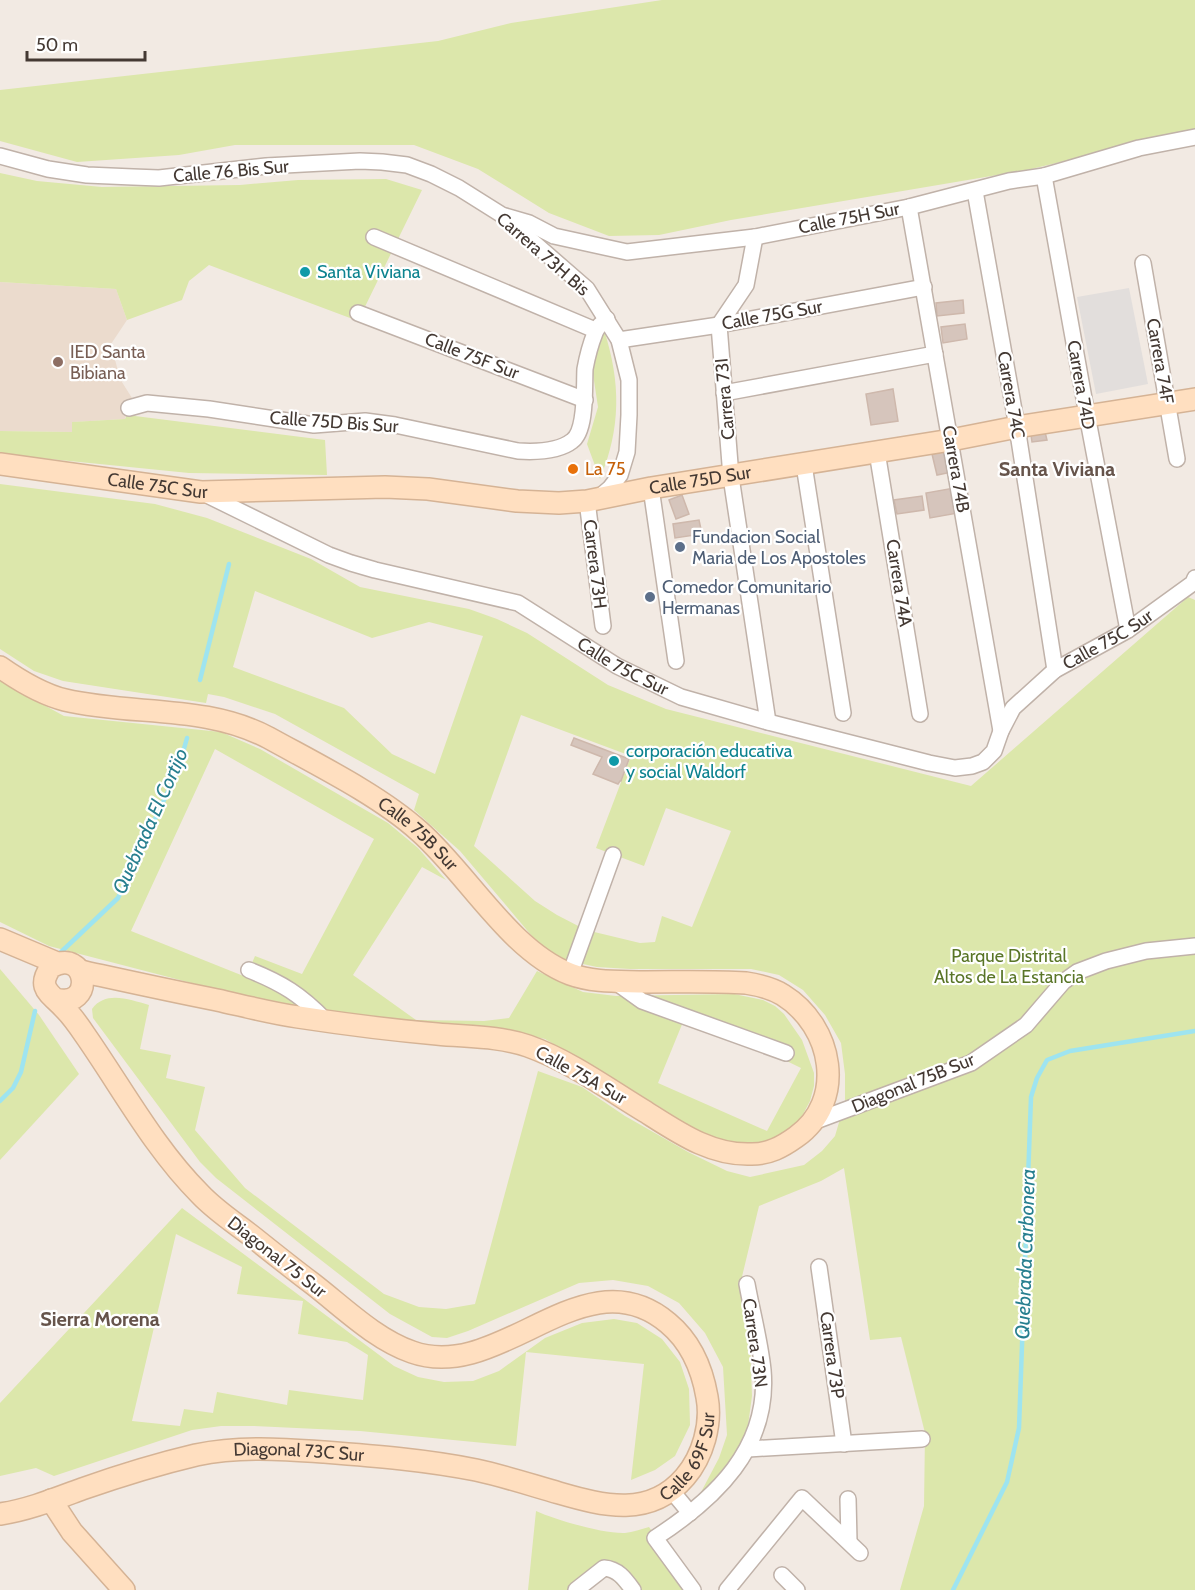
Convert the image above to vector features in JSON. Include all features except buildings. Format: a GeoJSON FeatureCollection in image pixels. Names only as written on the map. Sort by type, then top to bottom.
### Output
{"type":"FeatureCollection","features":[{"type":"Feature","properties":{"kind":"street","name":"Calle 75H Sur"},"geometry":{"type":"LineString","coordinates":[[502,215],[529,223],[554,236],[627,252],[755,237],[909,207],[1009,181],[1044,176],[1139,148],[1195,137]]}},
{"type":"Feature","properties":{"kind":"street","name":"Calle 76 Bis Sur"},"geometry":{"type":"LineString","coordinates":[[0,156],[48,169],[87,175],[151,178],[266,166],[382,162],[407,165],[459,188]]}},
{"type":"Feature","properties":{"kind":"street","name":"Carrera 74D"},"geometry":{"type":"LineString","coordinates":[[1044,176],[1128,630]]}},
{"type":"Feature","properties":{"kind":"street","name":"Carrera 73H Bis"},"geometry":{"type":"LineString","coordinates":[[459,188],[502,215],[587,289],[619,340],[629,380],[627,452],[620,475],[610,488],[592,500]]}},
{"type":"Feature","properties":{"kind":"street","name":"Carrera 74C"},"geometry":{"type":"LineString","coordinates":[[975,191],[1017,427],[1055,670]]}},
{"type":"Feature","properties":{"kind":"street","name":"Carrera 74B"},"geometry":{"type":"LineString","coordinates":[[909,207],[1001,731]]}},
{"type":"Feature","properties":{"kind":"street"},"geometry":{"type":"LineString","coordinates":[[374,237],[595,330]]}},
{"type":"Feature","properties":{"kind":"street"},"geometry":{"type":"LineString","coordinates":[[719,325],[746,285],[755,237]]}},
{"type":"Feature","properties":{"kind":"street","name":"Carrera 74F"},"geometry":{"type":"LineString","coordinates":[[1143,263],[1177,459]]}},
{"type":"Feature","properties":{"kind":"street","name":"Calle 75G Sur"},"geometry":{"type":"LineString","coordinates":[[619,340],[719,325],[924,287]]}},
{"type":"Feature","properties":{"kind":"street","name":"Calle 75F Sur"},"geometry":{"type":"LineString","coordinates":[[358,312],[585,400]]}},
{"type":"Feature","properties":{"kind":"street"},"geometry":{"type":"LineString","coordinates":[[585,400],[585,368],[595,330],[607,319]]}},
{"type":"Feature","properties":{"kind":"street","name":"Carrera 73I"},"geometry":{"type":"LineString","coordinates":[[719,325],[731,477],[768,722]]}},
{"type":"Feature","properties":{"kind":"street"},"geometry":{"type":"LineString","coordinates":[[724,393],[935,354]]}},
{"type":"Feature","properties":{"kind":"street","name":"Calle 75D Sur"},"geometry":{"type":"LineString","coordinates":[[201,492],[385,487],[440,490],[537,503],[592,500],[651,488],[731,477],[1017,427],[1195,399]]}},
{"type":"Feature","properties":{"kind":"street","name":"Calle 75D Bis Sur"},"geometry":{"type":"LineString","coordinates":[[129,408],[147,403],[209,409],[314,425],[366,421],[518,451],[535,452],[573,441],[578,434],[585,400]]}},
{"type":"Feature","properties":{"kind":"street","name":"Carrera 74A"},"geometry":{"type":"LineString","coordinates":[[877,452],[920,714]]}},
{"type":"Feature","properties":{"kind":"street","name":"Calle 75C Sur"},"geometry":{"type":"LineString","coordinates":[[0,464],[201,492],[329,555],[375,570],[518,603],[617,666],[681,697],[768,722],[956,768],[982,762],[994,751],[1013,708],[1055,670],[1128,630],[1194,582]]}},
{"type":"Feature","properties":{"kind":"street"},"geometry":{"type":"LineString","coordinates":[[804,465],[843,712]]}},
{"type":"Feature","properties":{"kind":"street"},"geometry":{"type":"LineString","coordinates":[[651,488],[676,661]]}},
{"type":"Feature","properties":{"kind":"street","name":"Carrera 73H"},"geometry":{"type":"LineString","coordinates":[[592,500],[603,626]]}},
{"type":"Feature","properties":{"kind":"street","name":"Calle 75B Sur"},"geometry":{"type":"LineString","coordinates":[[0,667],[43,692],[63,699],[92,705],[214,718],[240,725],[265,736],[367,794],[405,819],[436,847],[515,936],[542,958],[570,974],[598,981],[733,982],[758,985],[782,994],[810,1021],[821,1042],[828,1064],[829,1079],[823,1107],[813,1122]]}},
{"type":"Feature","properties":{"kind":"street"},"geometry":{"type":"LineString","coordinates":[[570,974],[613,855]]}},
{"type":"Feature","properties":{"kind":"street"},"geometry":{"type":"LineString","coordinates":[[3,941],[30,965],[67,988]]}},
{"type":"Feature","properties":{"kind":"street","name":"Calle 75A Sur"},"geometry":{"type":"LineString","coordinates":[[3,941],[57,963],[70,963],[67,988],[126,981],[286,1015],[436,1034],[496,1039],[527,1046],[567,1064],[705,1146],[732,1154],[754,1154],[783,1147],[804,1132],[813,1122]]}},
{"type":"Feature","properties":{"kind":"street","name":"Diagonal 75B Sur"},"geometry":{"type":"LineString","coordinates":[[813,1122],[971,1063],[1026,1025],[1063,982],[1077,972],[1106,961],[1146,951],[1195,946]]}},
{"type":"Feature","properties":{"kind":"street"},"geometry":{"type":"LineString","coordinates":[[249,970],[293,991],[325,1020]]}},
{"type":"Feature","properties":{"kind":"street"},"geometry":{"type":"LineString","coordinates":[[614,981],[642,1001],[786,1053]]}},
{"type":"Feature","properties":{"kind":"street","name":"Diagonal 75 Sur"},"geometry":{"type":"LineString","coordinates":[[67,988],[84,1033],[162,1148],[202,1197],[389,1342],[424,1356],[442,1358],[483,1349],[538,1325]]}},
{"type":"Feature","properties":{"kind":"street","name":"Carrera 73P"},"geometry":{"type":"LineString","coordinates":[[819,1267],[844,1444]]}},
{"type":"Feature","properties":{"kind":"street","name":"Carrera 73N"},"geometry":{"type":"LineString","coordinates":[[693,1590],[655,1538],[690,1513],[725,1479],[748,1449],[761,1416],[763,1370],[747,1284]]}},
{"type":"Feature","properties":{"kind":"street","name":"Calle 69F Sur"},"geometry":{"type":"LineString","coordinates":[[538,1325],[591,1303],[615,1301],[639,1306],[659,1316],[681,1335],[692,1350],[702,1372],[708,1405],[705,1440],[696,1461],[685,1478],[671,1490],[651,1501],[619,1507],[601,1504]]}},
{"type":"Feature","properties":{"kind":"street"},"geometry":{"type":"LineString","coordinates":[[748,1449],[922,1439]]}},
{"type":"Feature","properties":{"kind":"street","name":"Diagonal 73C Sur"},"geometry":{"type":"LineString","coordinates":[[0,1514],[30,1508],[189,1456],[234,1449],[260,1448],[369,1455],[439,1464],[511,1478],[601,1504]]}},
{"type":"Feature","properties":{"kind":"street"},"geometry":{"type":"LineString","coordinates":[[671,1490],[690,1513]]}},
{"type":"Feature","properties":{"kind":"street"},"geometry":{"type":"LineString","coordinates":[[727,1590],[802,1498],[860,1553]]}},
{"type":"Feature","properties":{"kind":"street"},"geometry":{"type":"LineString","coordinates":[[848,1499],[849,1541]]}},
{"type":"Feature","properties":{"kind":"street"},"geometry":{"type":"LineString","coordinates":[[51,1500],[72,1532],[124,1590]]}},
{"type":"Feature","properties":{"kind":"street"},"geometry":{"type":"LineString","coordinates":[[576,1590],[604,1568],[611,1568],[618,1572],[633,1590]]}},
{"type":"Feature","properties":{"kind":"street"},"geometry":{"type":"LineString","coordinates":[[782,1575],[796,1590]]}},
{"type":"Feature","properties":{"kind":"shaded area","name":"IED Santa Bibiana"},"geometry":{"type":"Polygon","coordinates":[[[0,282],[116,289],[127,320],[111,344],[120,379],[132,398],[125,419],[73,422],[73,432],[0,431],[0,282]]]}},
{"type":"Feature","properties":{"kind":"shaded area"},"geometry":{"type":"Polygon","coordinates":[[[1129,288],[1148,384],[1096,394],[1077,297],[1129,288]]]}},
{"type":"Feature","properties":{"kind":"green space"},"geometry":{"type":"Polygon","coordinates":[[[662,0],[1195,0],[1195,130],[1027,170],[731,220],[659,235],[609,236],[549,213],[478,169],[414,145],[235,145],[179,155],[77,162],[0,141],[0,90],[438,41],[511,23],[662,0]]]}},
{"type":"Feature","properties":{"kind":"green space"},"geometry":{"type":"Polygon","coordinates":[[[0,173],[37,181],[102,187],[240,185],[298,180],[386,179],[422,190],[358,321],[209,265],[189,281],[182,300],[127,320],[116,289],[0,282],[0,173]]]}},
{"type":"Feature","properties":{"kind":"green space"},"geometry":{"type":"Polygon","coordinates":[[[604,330],[614,368],[616,405],[612,442],[600,479],[587,444],[598,407],[591,361],[604,330]]]}},
{"type":"Feature","properties":{"kind":"green space"},"geometry":{"type":"Polygon","coordinates":[[[127,415],[325,440],[327,475],[189,473],[0,454],[0,431],[72,432],[72,422],[125,419],[127,415]]]}},
{"type":"Feature","properties":{"kind":"green space","name":"Parque Distrital Altos de La Estancia"},"geometry":{"type":"Polygon","coordinates":[[[0,484],[155,504],[207,518],[311,559],[360,587],[469,609],[497,619],[527,633],[608,685],[666,709],[971,786],[1188,597],[1195,600],[1195,1590],[900,1590],[924,1506],[925,1433],[901,1337],[870,1340],[844,1168],[821,1181],[759,1206],[740,1285],[750,1342],[752,1396],[747,1433],[728,1468],[700,1494],[719,1458],[727,1435],[723,1367],[705,1333],[679,1303],[648,1286],[613,1280],[579,1283],[468,1331],[447,1338],[432,1337],[390,1314],[216,1178],[200,1162],[93,1018],[92,1009],[98,1003],[111,998],[119,998],[149,1005],[140,1049],[171,1055],[166,1078],[205,1087],[195,1130],[245,1188],[384,1294],[419,1307],[446,1309],[475,1304],[538,1071],[582,1087],[625,1116],[688,1152],[727,1171],[750,1177],[804,1165],[822,1151],[835,1136],[845,1102],[845,1074],[841,1043],[825,1015],[803,990],[779,975],[751,969],[597,967],[564,960],[537,942],[460,851],[414,810],[419,794],[275,714],[208,694],[206,703],[63,681],[34,671],[0,649],[0,484]],[[255,591],[233,667],[344,708],[392,754],[435,774],[483,636],[429,622],[372,638],[255,591]],[[521,715],[474,846],[535,901],[586,930],[640,943],[655,942],[662,916],[692,927],[731,831],[666,808],[644,866],[596,848],[631,756],[521,715]]]}},
{"type":"Feature","properties":{"kind":"green space"},"geometry":{"type":"Polygon","coordinates":[[[0,681],[64,716],[221,732],[260,749],[388,823],[418,848],[446,880],[422,867],[353,975],[416,1020],[484,1021],[509,1018],[537,971],[583,992],[616,996],[734,994],[763,1000],[784,1014],[802,1040],[814,1073],[814,1086],[810,1101],[801,1118],[780,1139],[752,1146],[729,1145],[683,1125],[660,1107],[545,1039],[509,1031],[288,1008],[49,946],[0,922],[0,681]],[[215,749],[131,931],[246,977],[255,956],[302,974],[374,839],[215,749]],[[683,1022],[658,1083],[767,1131],[801,1068],[760,1048],[683,1022]]]}},
{"type":"Feature","properties":{"kind":"green space"},"geometry":{"type":"Polygon","coordinates":[[[0,969],[39,1015],[79,1074],[0,1160],[0,969]]]}},
{"type":"Feature","properties":{"kind":"green space"},"geometry":{"type":"Polygon","coordinates":[[[182,1208],[394,1366],[418,1377],[444,1382],[473,1381],[499,1371],[545,1338],[582,1323],[614,1319],[637,1323],[662,1339],[680,1362],[689,1389],[690,1425],[675,1456],[655,1470],[631,1480],[644,1364],[526,1352],[516,1446],[360,1431],[221,1426],[192,1430],[54,1476],[36,1468],[0,1476],[0,1403],[182,1208]],[[176,1234],[132,1421],[180,1426],[184,1409],[213,1413],[217,1392],[287,1405],[289,1390],[363,1400],[368,1355],[347,1342],[298,1334],[303,1301],[237,1294],[242,1267],[176,1234]]]}},
{"type":"Feature","properties":{"kind":"green space"},"geometry":{"type":"Polygon","coordinates":[[[536,1511],[567,1522],[616,1533],[649,1527],[694,1590],[622,1590],[600,1564],[570,1590],[528,1590],[536,1511]]]}},
{"type":"Feature","properties":{"kind":"waterway","name":"Quebrada El Cortijo"},"geometry":{"type":"LineString","coordinates":[[200,680],[229,564]]}},
{"type":"Feature","properties":{"kind":"waterway","name":"Quebrada El Cortijo"},"geometry":{"type":"LineString","coordinates":[[60,953],[118,898],[178,770],[187,738]]}},
{"type":"Feature","properties":{"kind":"waterway","name":"Quebrada El Cortijo"},"geometry":{"type":"LineString","coordinates":[[0,1101],[13,1088],[21,1072],[35,1011]]}},
{"type":"Feature","properties":{"kind":"waterway","name":"Quebrada Carbonera"},"geometry":{"type":"LineString","coordinates":[[953,1590],[1007,1482],[1019,1428],[1031,1097],[1037,1078],[1047,1060],[1070,1051],[1195,1031]]}},
{"type":"Feature","properties":{"kind":"place","name":"Santa Viviana"},"geometry":{"type":"Point","coordinates":[305,272]}},
{"type":"Feature","properties":{"kind":"place","name":"IED Santa Bibiana"},"geometry":{"type":"Point","coordinates":[58,362]}},
{"type":"Feature","properties":{"kind":"place","name":"La 75"},"geometry":{"type":"Point","coordinates":[573,469]}},
{"type":"Feature","properties":{"kind":"place","name":"Fundacion Social Maria de Los Apostoles"},"geometry":{"type":"Point","coordinates":[680,547]}},
{"type":"Feature","properties":{"kind":"place","name":"Comedor Comunitario Hermanas"},"geometry":{"type":"Point","coordinates":[650,597]}},
{"type":"Feature","properties":{"kind":"place","name":"corporación educativa y social Waldorf"},"geometry":{"type":"Point","coordinates":[614,761]}},
{"type":"Feature","properties":{"kind":"district","name":"Santa Viviana"},"geometry":{"type":"Point","coordinates":[1057,469]}},
{"type":"Feature","properties":{"kind":"district","name":"Sierra Morena"},"geometry":{"type":"Point","coordinates":[100,1319]}}]}
